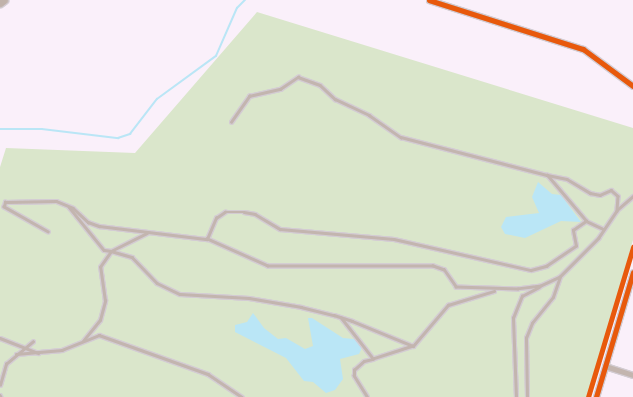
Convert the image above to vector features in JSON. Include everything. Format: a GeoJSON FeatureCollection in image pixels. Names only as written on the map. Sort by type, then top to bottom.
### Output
{"type":"FeatureCollection","features":[{"type":"Feature","properties":{"kind":"street"},"geometry":{"type":"LineString","coordinates":[[0,3],[4,0]]}},
{"type":"Feature","properties":{"kind":"street"},"geometry":{"type":"LineString","coordinates":[[429,0],[583,49],[633,86]]}},
{"type":"Feature","properties":{"kind":"street"},"geometry":{"type":"LineString","coordinates":[[596,397],[633,272]]}},
{"type":"Feature","properties":{"kind":"street"},"geometry":{"type":"LineString","coordinates":[[605,366],[633,375]]}},
{"type":"Feature","properties":{"kind":"lane"},"geometry":{"type":"LineString","coordinates":[[231,122],[249,96],[280,89],[298,77],[320,85],[335,99],[369,115],[401,137],[567,179],[600,195],[611,190],[618,196],[617,211]]}},
{"type":"Feature","properties":{"kind":"lane"},"geometry":{"type":"LineString","coordinates":[[547,175],[586,221],[603,229]]}},
{"type":"Feature","properties":{"kind":"lane"},"geometry":{"type":"LineString","coordinates":[[516,397],[511,332],[516,304],[522,296],[560,277],[598,238],[617,211],[633,196]]}},
{"type":"Feature","properties":{"kind":"lane"},"geometry":{"type":"LineString","coordinates":[[48,232],[4,207],[5,202],[56,201],[99,226],[207,239],[268,266],[433,266],[444,270],[456,287],[494,291]]}},
{"type":"Feature","properties":{"kind":"lane"},"geometry":{"type":"LineString","coordinates":[[69,208],[104,250],[132,257],[157,283],[180,294],[249,298],[341,318],[413,346]]}},
{"type":"Feature","properties":{"kind":"lane"},"geometry":{"type":"LineString","coordinates":[[207,239],[216,218],[225,212],[244,212],[255,214],[280,229],[394,239],[531,270],[546,266],[576,246],[573,230],[586,221]]}},
{"type":"Feature","properties":{"kind":"lane"},"geometry":{"type":"LineString","coordinates":[[82,341],[100,320],[105,302],[100,267],[111,251],[148,233]]}},
{"type":"Feature","properties":{"kind":"lane"},"geometry":{"type":"LineString","coordinates":[[527,397],[526,338],[532,323],[553,296],[560,277]]}},
{"type":"Feature","properties":{"kind":"lane"},"geometry":{"type":"LineString","coordinates":[[367,397],[354,376],[354,370],[364,361],[413,346],[448,305],[494,291],[542,286]]}},
{"type":"Feature","properties":{"kind":"lane"},"geometry":{"type":"LineString","coordinates":[[341,318],[373,359]]}},
{"type":"Feature","properties":{"kind":"lane"},"geometry":{"type":"LineString","coordinates":[[16,354],[41,354],[99,335],[112,337],[208,374],[242,397]]}},
{"type":"Feature","properties":{"kind":"lane"},"geometry":{"type":"LineString","coordinates":[[0,338],[23,349],[41,354]]}},
{"type":"Feature","properties":{"kind":"lane"},"geometry":{"type":"LineString","coordinates":[[0,385],[6,364],[33,341]]}},
{"type":"Feature","properties":{"kind":"green space"},"geometry":{"type":"Polygon","coordinates":[[[257,12],[633,128],[633,240],[590,397],[0,397],[0,167],[6,148],[135,153],[257,12]]]}},
{"type":"Feature","properties":{"kind":"water"},"geometry":{"type":"Polygon","coordinates":[[[538,182],[552,194],[561,195],[581,222],[561,221],[525,238],[505,234],[501,227],[506,217],[539,213],[532,197],[538,182]]]}},
{"type":"Feature","properties":{"kind":"water"},"geometry":{"type":"Polygon","coordinates":[[[253,313],[264,328],[278,339],[286,338],[305,349],[313,346],[308,318],[312,318],[343,338],[354,339],[361,344],[361,350],[359,354],[340,359],[343,379],[335,390],[326,393],[313,382],[304,381],[286,358],[235,332],[235,325],[247,322],[253,313]]]}},
{"type":"Feature","properties":{"kind":"waterway"},"geometry":{"type":"LineString","coordinates":[[0,129],[42,129],[118,138],[130,134],[157,99],[216,56],[237,8],[245,0]]}},
{"type":"Feature","properties":{"kind":"cycle path"},"geometry":{"type":"LineString","coordinates":[[429,0],[583,49],[633,86]]}},
{"type":"Feature","properties":{"kind":"cycle path"},"geometry":{"type":"LineString","coordinates":[[588,397],[633,247]]}},
{"type":"Feature","properties":{"kind":"cycle path"},"geometry":{"type":"LineString","coordinates":[[596,397],[633,272]]}}]}
